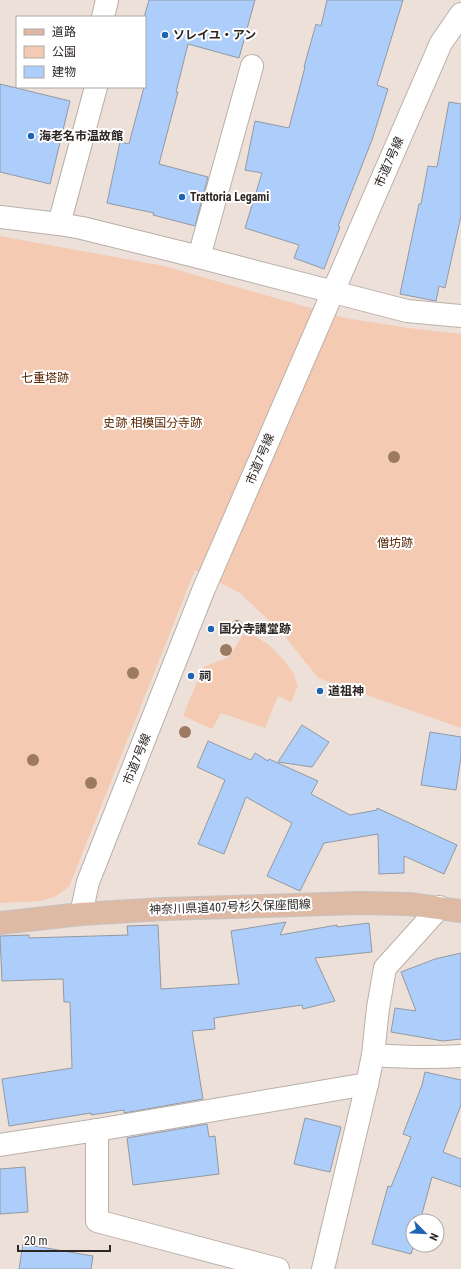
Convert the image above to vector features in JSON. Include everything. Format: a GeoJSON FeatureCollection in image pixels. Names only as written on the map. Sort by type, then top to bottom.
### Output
{"type":"FeatureCollection","features":[{"type":"Feature","properties":{"kind":"main road","name":"神奈川県道407号杉久保座間線"},"geometry":{"type":"LineString","coordinates":[[0,923],[82,914],[164,909],[358,903],[410,904],[451,909]]}},
{"type":"Feature","properties":{"kind":"street"},"geometry":{"type":"LineString","coordinates":[[103,16],[107,0]]}},
{"type":"Feature","properties":{"kind":"street","name":"市道7号線"},"geometry":{"type":"LineString","coordinates":[[82,914],[88,882],[203,592],[442,43],[461,14]]}},
{"type":"Feature","properties":{"kind":"street"},"geometry":{"type":"LineString","coordinates":[[199,257],[252,66]]}},
{"type":"Feature","properties":{"kind":"street"},"geometry":{"type":"LineString","coordinates":[[59,224],[96,88]]}},
{"type":"Feature","properties":{"kind":"street"},"geometry":{"type":"LineString","coordinates":[[0,218],[59,224],[199,257],[407,311],[461,316]]}},
{"type":"Feature","properties":{"kind":"street"},"geometry":{"type":"LineString","coordinates":[[323,1269],[373,1055],[378,1008],[385,968],[451,909]]}},
{"type":"Feature","properties":{"kind":"street"},"geometry":{"type":"LineString","coordinates":[[373,1055],[401,1057],[461,1056]]}},
{"type":"Feature","properties":{"kind":"street"},"geometry":{"type":"LineString","coordinates":[[0,1145],[367,1084]]}},
{"type":"Feature","properties":{"kind":"street"},"geometry":{"type":"LineString","coordinates":[[97,1130],[97,1221],[278,1269]]}},
{"type":"Feature","properties":{"kind":"green space","name":"史跡 相模国分寺跡"},"geometry":{"type":"Polygon","coordinates":[[[0,236],[164,266],[345,318],[408,328],[461,334],[461,728],[318,678],[283,634],[240,593],[195,570],[69,887],[56,896],[41,901],[0,903],[0,236]]]}},
{"type":"Feature","properties":{"kind":"green space"},"geometry":{"type":"Polygon","coordinates":[[[246,630],[269,645],[293,672],[298,686],[291,702],[278,696],[265,728],[221,713],[212,729],[183,716],[203,667],[229,657],[246,630]]]}},
{"type":"Feature","properties":{"kind":"building"},"geometry":{"type":"Polygon","coordinates":[[[149,0],[255,0],[239,58],[188,44],[176,92],[178,92],[159,164],[208,177],[195,226],[153,215],[154,213],[107,203],[120,142],[129,144],[144,88],[146,88],[145,14],[149,0]]]}},
{"type":"Feature","properties":{"kind":"building"},"geometry":{"type":"Polygon","coordinates":[[[327,0],[403,0],[377,85],[388,89],[372,140],[338,226],[340,227],[324,269],[294,258],[299,245],[245,228],[262,173],[245,170],[255,121],[289,128],[316,24],[321,26],[327,0]]]}},
{"type":"Feature","properties":{"kind":"building","name":"海老名市温故館"},"geometry":{"type":"Polygon","coordinates":[[[0,84],[70,101],[50,184],[0,172],[0,84]]]}},
{"type":"Feature","properties":{"kind":"building"},"geometry":{"type":"Polygon","coordinates":[[[449,102],[461,104],[461,216],[445,288],[439,286],[436,301],[400,294],[419,204],[421,204],[428,166],[437,167],[449,102]]]}},
{"type":"Feature","properties":{"kind":"building"},"geometry":{"type":"Polygon","coordinates":[[[302,725],[329,742],[312,767],[278,762],[302,725]]]}},
{"type":"Feature","properties":{"kind":"building"},"geometry":{"type":"Polygon","coordinates":[[[430,732],[461,737],[461,757],[456,790],[421,785],[430,732]]]}},
{"type":"Feature","properties":{"kind":"building"},"geometry":{"type":"Polygon","coordinates":[[[208,741],[251,760],[255,753],[268,761],[269,759],[318,781],[311,794],[350,815],[377,810],[377,808],[457,845],[444,874],[404,856],[404,873],[379,874],[378,834],[324,843],[300,891],[267,876],[292,823],[246,797],[224,854],[198,844],[225,780],[197,767],[208,741]]]}},
{"type":"Feature","properties":{"kind":"building"},"geometry":{"type":"Polygon","coordinates":[[[286,922],[280,935],[337,925],[337,927],[369,923],[372,952],[315,958],[335,1001],[303,1009],[302,1005],[214,1018],[215,1029],[192,1031],[203,1099],[124,1113],[124,1110],[91,1115],[91,1113],[9,1126],[2,1079],[72,1068],[70,1002],[64,1002],[63,979],[2,981],[0,936],[29,935],[29,938],[128,935],[127,926],[158,925],[161,989],[239,984],[231,931],[286,922]]]}},
{"type":"Feature","properties":{"kind":"building"},"geometry":{"type":"Polygon","coordinates":[[[461,953],[461,1039],[443,1041],[391,1032],[395,1008],[416,1011],[401,972],[435,959],[461,953]]]}},
{"type":"Feature","properties":{"kind":"building"},"geometry":{"type":"Polygon","coordinates":[[[425,1072],[461,1080],[461,1105],[443,1152],[461,1159],[461,1187],[432,1177],[422,1213],[405,1213],[405,1252],[372,1244],[388,1186],[391,1187],[411,1137],[403,1134],[422,1085],[425,1072]]]}},
{"type":"Feature","properties":{"kind":"building"},"geometry":{"type":"Polygon","coordinates":[[[305,1118],[341,1127],[330,1172],[294,1164],[305,1118]]]}},
{"type":"Feature","properties":{"kind":"building"},"geometry":{"type":"Polygon","coordinates":[[[207,1124],[209,1137],[215,1136],[219,1174],[133,1185],[127,1138],[207,1124]]]}},
{"type":"Feature","properties":{"kind":"building"},"geometry":{"type":"Polygon","coordinates":[[[25,1167],[28,1212],[0,1214],[0,1169],[25,1167]]]}},
{"type":"Feature","properties":{"kind":"building"},"geometry":{"type":"Polygon","coordinates":[[[23,1244],[93,1256],[91,1269],[19,1269],[23,1244]]]}},
{"type":"Feature","properties":{"kind":"place","name":"ソレイユ・アン"},"geometry":{"type":"Point","coordinates":[165,35]}},
{"type":"Feature","properties":{"kind":"place","name":"海老名市温故館"},"geometry":{"type":"Point","coordinates":[31,136]}},
{"type":"Feature","properties":{"kind":"place","name":"Trattoria Legami"},"geometry":{"type":"Point","coordinates":[182,197]}},
{"type":"Feature","properties":{"kind":"place","name":"国分寺講堂跡"},"geometry":{"type":"Point","coordinates":[211,629]}},
{"type":"Feature","properties":{"kind":"place","name":"祠"},"geometry":{"type":"Point","coordinates":[191,676]}},
{"type":"Feature","properties":{"kind":"place","name":"道祖神"},"geometry":{"type":"Point","coordinates":[320,691]}},
{"type":"Feature","properties":{"kind":"park label","name":"七重塔跡"},"geometry":{"type":"Point","coordinates":[45,378]}},
{"type":"Feature","properties":{"kind":"park label","name":"僧坊跡"},"geometry":{"type":"Point","coordinates":[395,543]}}]}
